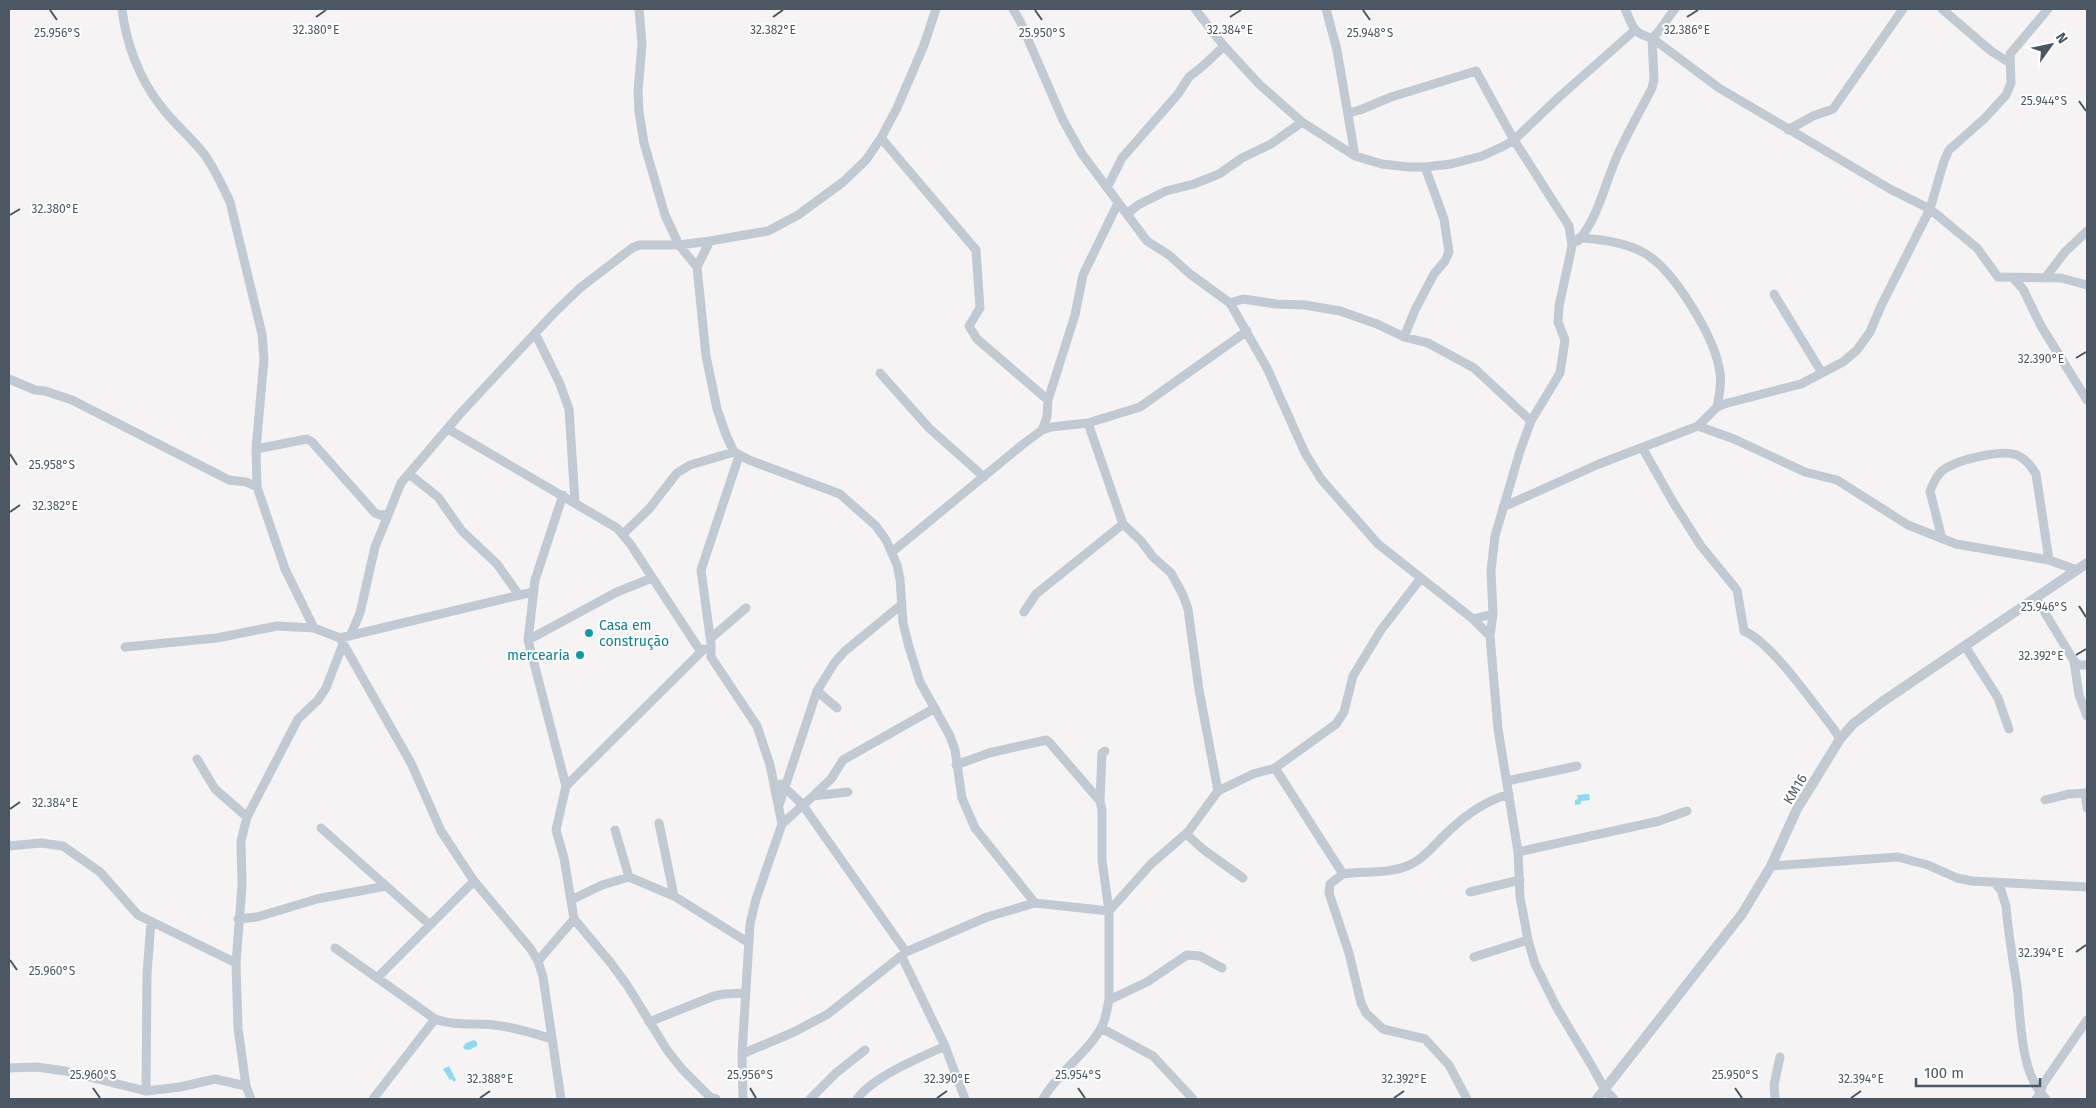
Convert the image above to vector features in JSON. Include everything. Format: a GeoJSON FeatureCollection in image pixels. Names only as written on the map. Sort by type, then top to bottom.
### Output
{"type":"FeatureCollection","features":[{"type":"Feature","properties":{"kind":"street"},"geometry":{"type":"LineString","coordinates":[[122,9],[129,42],[148,87],[160,106],[203,153],[216,173],[230,202],[262,334],[264,359],[256,449],[257,487],[285,569],[314,628]]}},
{"type":"Feature","properties":{"kind":"street"},"geometry":{"type":"LineString","coordinates":[[639,9],[642,44],[638,98],[642,136],[665,216],[679,245],[697,267]]}},
{"type":"Feature","properties":{"kind":"street"},"geometry":{"type":"LineString","coordinates":[[350,636],[360,613],[375,547],[401,483],[536,333],[580,288],[624,252],[639,245],[679,245],[768,231],[798,215],[843,182],[866,160],[881,138],[897,108],[924,45],[936,9]]}},
{"type":"Feature","properties":{"kind":"street"},"geometry":{"type":"LineString","coordinates":[[1013,9],[1063,120],[1082,154],[1147,241],[1169,254],[1190,274],[1230,303],[1268,368],[1306,453],[1321,479],[1378,544],[1473,619],[1490,636]]}},
{"type":"Feature","properties":{"kind":"street"},"geometry":{"type":"LineString","coordinates":[[1196,9],[1224,46],[1272,97],[1302,122],[1355,156],[1395,166],[1425,167],[1482,156],[1514,140],[1635,30]]}},
{"type":"Feature","properties":{"kind":"street"},"geometry":{"type":"LineString","coordinates":[[1326,9],[1337,50],[1355,156]]}},
{"type":"Feature","properties":{"kind":"street"},"geometry":{"type":"LineString","coordinates":[[1625,9],[1639,35],[1652,38],[1719,88],[1890,189],[1930,209],[1984,254],[1995,275],[2001,278],[2061,278],[2087,285]]}},
{"type":"Feature","properties":{"kind":"street"},"geometry":{"type":"LineString","coordinates":[[1652,38],[1661,31],[1668,16],[1675,9]]}},
{"type":"Feature","properties":{"kind":"street"},"geometry":{"type":"LineString","coordinates":[[1788,130],[1813,116],[1833,109],[1903,9]]}},
{"type":"Feature","properties":{"kind":"street"},"geometry":{"type":"LineString","coordinates":[[1942,9],[1991,51],[2010,63]]}},
{"type":"Feature","properties":{"kind":"street"},"geometry":{"type":"LineString","coordinates":[[1503,507],[1599,464],[1643,449],[1698,426],[1717,407],[1758,394],[1800,384],[1849,358],[1864,341],[1930,209],[1949,150],[1985,118],[2006,95],[2011,83],[2010,54],[2048,9]]}},
{"type":"Feature","properties":{"kind":"street"},"geometry":{"type":"LineString","coordinates":[[1572,246],[1595,212],[1614,163],[1652,88],[1654,79],[1652,38]]}},
{"type":"Feature","properties":{"kind":"street"},"geometry":{"type":"LineString","coordinates":[[1107,188],[1122,158],[1178,94],[1188,77],[1204,66],[1224,46]]}},
{"type":"Feature","properties":{"kind":"street"},"geometry":{"type":"LineString","coordinates":[[1348,113],[1390,97],[1476,71],[1514,140],[1569,226],[1572,246],[1559,306],[1558,322],[1565,340],[1560,373],[1531,421],[1494,536],[1491,563],[1493,614],[1490,636],[1498,729],[1518,852],[1520,897],[1528,940],[1535,964],[1557,1008],[1594,1068],[1604,1090],[1614,1099]]}},
{"type":"Feature","properties":{"kind":"street"},"geometry":{"type":"LineString","coordinates":[[1127,214],[1138,205],[1166,191],[1194,184],[1225,171],[1242,158],[1271,144],[1302,122]]}},
{"type":"Feature","properties":{"kind":"street"},"geometry":{"type":"LineString","coordinates":[[1800,136],[1804,122]]}},
{"type":"Feature","properties":{"kind":"street"},"geometry":{"type":"LineString","coordinates":[[881,138],[976,250],[980,308],[969,326],[976,339],[1048,400]]}},
{"type":"Feature","properties":{"kind":"street"},"geometry":{"type":"LineString","coordinates":[[1404,337],[1415,310],[1434,274],[1449,252],[1444,219],[1425,167]]}},
{"type":"Feature","properties":{"kind":"street"},"geometry":{"type":"LineString","coordinates":[[1042,430],[1047,417],[1048,400],[1075,314],[1083,275],[1118,203]]}},
{"type":"Feature","properties":{"kind":"street"},"geometry":{"type":"LineString","coordinates":[[2045,278],[2065,252],[2087,231]]}},
{"type":"Feature","properties":{"kind":"street"},"geometry":{"type":"LineString","coordinates":[[1579,238],[1610,240],[1644,253],[1653,259],[1681,291],[1692,307],[1710,342],[1720,371],[1721,382],[1717,407]]}},
{"type":"Feature","properties":{"kind":"street"},"geometry":{"type":"LineString","coordinates":[[710,241],[697,267],[706,356],[717,409],[736,454],[701,570],[711,641],[711,657],[757,726],[770,765],[782,824]]}},
{"type":"Feature","properties":{"kind":"street"},"geometry":{"type":"LineString","coordinates":[[2013,278],[2023,289],[2041,326],[2087,400]]}},
{"type":"Feature","properties":{"kind":"street"},"geometry":{"type":"LineString","coordinates":[[2023,289],[2029,278]]}},
{"type":"Feature","properties":{"kind":"street"},"geometry":{"type":"LineString","coordinates":[[1774,294],[1822,373]]}},
{"type":"Feature","properties":{"kind":"street"},"geometry":{"type":"LineString","coordinates":[[1230,303],[1243,299],[1276,304],[1305,304],[1366,320],[1404,337],[1428,343],[1474,368],[1531,421]]}},
{"type":"Feature","properties":{"kind":"street"},"geometry":{"type":"LineString","coordinates":[[892,552],[1022,444],[1042,430],[1063,425],[1088,423],[1140,407],[1247,331]]}},
{"type":"Feature","properties":{"kind":"street"},"geometry":{"type":"LineString","coordinates":[[536,333],[560,384],[569,409],[575,502]]}},
{"type":"Feature","properties":{"kind":"street"},"geometry":{"type":"LineString","coordinates":[[880,373],[930,428],[984,477]]}},
{"type":"Feature","properties":{"kind":"street"},"geometry":{"type":"LineString","coordinates":[[9,379],[35,390],[45,390],[72,400],[229,480],[246,482],[257,487]]}},
{"type":"Feature","properties":{"kind":"street"},"geometry":{"type":"LineString","coordinates":[[1708,417],[1715,432]]}},
{"type":"Feature","properties":{"kind":"street"},"geometry":{"type":"LineString","coordinates":[[1088,423],[1123,524],[1142,541],[1153,557],[1171,573],[1188,609],[1199,690],[1218,791]]}},
{"type":"Feature","properties":{"kind":"street"},"geometry":{"type":"LineString","coordinates":[[1698,426],[1805,472],[1837,480],[1908,525],[1942,539],[1956,544],[2049,560],[2077,570]]}},
{"type":"Feature","properties":{"kind":"street"},"geometry":{"type":"LineString","coordinates":[[448,429],[607,521],[623,534],[701,652]]}},
{"type":"Feature","properties":{"kind":"street"},"geometry":{"type":"LineString","coordinates":[[256,449],[307,439],[312,442],[375,513],[380,515],[388,514]]}},
{"type":"Feature","properties":{"kind":"street"},"geometry":{"type":"LineString","coordinates":[[1643,449],[1701,546],[1737,590],[1744,631],[1752,635],[1772,653],[1840,739]]}},
{"type":"Feature","properties":{"kind":"street"},"geometry":{"type":"LineString","coordinates":[[623,534],[650,509],[677,473],[690,465],[736,454],[840,494],[876,526],[892,552],[900,578],[902,623],[920,682],[950,736],[955,750],[962,798],[975,828],[1035,903]]}},
{"type":"Feature","properties":{"kind":"street"},"geometry":{"type":"LineString","coordinates":[[1942,539],[1930,491],[1941,472],[1954,464],[1996,454],[2016,454],[2029,462],[2036,474],[2049,560]]}},
{"type":"Feature","properties":{"kind":"street"},"geometry":{"type":"LineString","coordinates":[[410,474],[438,497],[462,531],[497,564],[519,596]]}},
{"type":"Feature","properties":{"kind":"street"},"geometry":{"type":"LineString","coordinates":[[563,495],[533,592],[528,640],[566,786],[556,830],[574,919],[610,962],[667,1050],[682,1069],[710,1097],[716,1099]]}},
{"type":"Feature","properties":{"kind":"street"},"geometry":{"type":"LineString","coordinates":[[1024,612],[1036,594],[1123,524]]}},
{"type":"Feature","properties":{"kind":"street","name":"KM16"},"geometry":{"type":"LineString","coordinates":[[1598,1099],[1742,914],[1771,866],[1798,809],[1840,739],[1853,724],[2087,563]]}},
{"type":"Feature","properties":{"kind":"street"},"geometry":{"type":"LineString","coordinates":[[528,640],[617,592],[652,578]]}},
{"type":"Feature","properties":{"kind":"street"},"geometry":{"type":"LineString","coordinates":[[1109,911],[1151,864],[1186,834],[1218,791],[1252,774],[1275,768],[1342,718],[1353,676],[1381,630],[1422,578]]}},
{"type":"Feature","properties":{"kind":"street"},"geometry":{"type":"LineString","coordinates":[[251,1099],[246,1086],[238,1028],[236,963],[242,886],[241,841],[247,817],[298,719],[318,700],[326,688],[342,641],[350,636],[533,592]]}},
{"type":"Feature","properties":{"kind":"street"},"geometry":{"type":"LineString","coordinates":[[2036,598],[2074,661],[2079,665],[2087,665]]}},
{"type":"Feature","properties":{"kind":"street"},"geometry":{"type":"LineString","coordinates":[[779,805],[817,691],[835,662],[845,651],[900,605]]}},
{"type":"Feature","properties":{"kind":"street"},"geometry":{"type":"LineString","coordinates":[[566,786],[746,608]]}},
{"type":"Feature","properties":{"kind":"street"},"geometry":{"type":"LineString","coordinates":[[1473,619],[1493,614]]}},
{"type":"Feature","properties":{"kind":"street"},"geometry":{"type":"LineString","coordinates":[[126,647],[218,638],[277,626],[314,628],[342,641],[411,763],[441,831],[474,881],[530,948],[538,961],[543,977],[560,1099]]}},
{"type":"Feature","properties":{"kind":"street"},"geometry":{"type":"LineString","coordinates":[[1965,646],[1998,698],[2009,729]]}},
{"type":"Feature","properties":{"kind":"street"},"geometry":{"type":"LineString","coordinates":[[2074,661],[2079,696],[2087,716]]}},
{"type":"Feature","properties":{"kind":"street"},"geometry":{"type":"LineString","coordinates":[[817,691],[837,708]]}},
{"type":"Feature","properties":{"kind":"street"},"geometry":{"type":"LineString","coordinates":[[743,1099],[742,1054],[750,924],[756,899],[782,824],[831,779],[843,760],[935,708]]}},
{"type":"Feature","properties":{"kind":"street"},"geometry":{"type":"LineString","coordinates":[[956,765],[1046,740],[1100,801]]}},
{"type":"Feature","properties":{"kind":"street"},"geometry":{"type":"LineString","coordinates":[[1043,1099],[1056,1080],[1078,1057],[1101,1028],[1109,1000],[1109,911],[1102,860],[1102,810],[1100,801],[1102,753],[1105,751]]}},
{"type":"Feature","properties":{"kind":"street"},"geometry":{"type":"LineString","coordinates":[[197,759],[215,790],[247,817]]}},
{"type":"Feature","properties":{"kind":"street"},"geometry":{"type":"LineString","coordinates":[[1507,782],[1577,766]]}},
{"type":"Feature","properties":{"kind":"street"},"geometry":{"type":"LineString","coordinates":[[1275,768],[1343,874]]}},
{"type":"Feature","properties":{"kind":"street"},"geometry":{"type":"LineString","coordinates":[[772,776],[802,804],[904,955],[945,1046],[965,1099]]}},
{"type":"Feature","properties":{"kind":"street"},"geometry":{"type":"LineString","coordinates":[[813,796],[848,792]]}},
{"type":"Feature","properties":{"kind":"street"},"geometry":{"type":"LineString","coordinates":[[2046,800],[2068,794],[2086,793],[2087,808]]}},
{"type":"Feature","properties":{"kind":"street"},"geometry":{"type":"LineString","coordinates":[[1467,1099],[1449,1064],[1425,1039],[1384,1029],[1366,1013],[1361,1003],[1343,931],[1329,894],[1330,884],[1343,874],[1407,866],[1426,852],[1474,809],[1489,800],[1509,794]]}},
{"type":"Feature","properties":{"kind":"street"},"geometry":{"type":"LineString","coordinates":[[1518,852],[1659,821],[1687,811]]}},
{"type":"Feature","properties":{"kind":"street"},"geometry":{"type":"LineString","coordinates":[[659,823],[674,896]]}},
{"type":"Feature","properties":{"kind":"street"},"geometry":{"type":"LineString","coordinates":[[321,828],[430,925]]}},
{"type":"Feature","properties":{"kind":"street"},"geometry":{"type":"LineString","coordinates":[[616,830],[630,877]]}},
{"type":"Feature","properties":{"kind":"street"},"geometry":{"type":"LineString","coordinates":[[1186,834],[1243,878]]}},
{"type":"Feature","properties":{"kind":"street"},"geometry":{"type":"LineString","coordinates":[[9,846],[41,843],[63,846],[100,872],[133,910],[151,922],[236,963]]}},
{"type":"Feature","properties":{"kind":"street"},"geometry":{"type":"LineString","coordinates":[[1771,866],[1898,857],[1928,865],[1957,878],[2087,887]]}},
{"type":"Feature","properties":{"kind":"street"},"geometry":{"type":"LineString","coordinates":[[570,900],[602,886],[630,877],[674,896],[749,943]]}},
{"type":"Feature","properties":{"kind":"street"},"geometry":{"type":"LineString","coordinates":[[1470,892],[1520,880]]}},
{"type":"Feature","properties":{"kind":"street"},"geometry":{"type":"LineString","coordinates":[[377,978],[474,881]]}},
{"type":"Feature","properties":{"kind":"street"},"geometry":{"type":"LineString","coordinates":[[1994,882],[2001,890],[2006,906],[2023,1050],[2031,1078],[2040,1097]]}},
{"type":"Feature","properties":{"kind":"street"},"geometry":{"type":"LineString","coordinates":[[238,919],[257,917],[317,900],[386,886]]}},
{"type":"Feature","properties":{"kind":"street"},"geometry":{"type":"LineString","coordinates":[[742,1054],[813,1023],[904,955],[987,917],[1035,903],[1109,911]]}},
{"type":"Feature","properties":{"kind":"street"},"geometry":{"type":"LineString","coordinates":[[538,961],[574,919]]}},
{"type":"Feature","properties":{"kind":"street"},"geometry":{"type":"LineString","coordinates":[[146,1091],[147,974],[151,922]]}},
{"type":"Feature","properties":{"kind":"street"},"geometry":{"type":"LineString","coordinates":[[1474,957],[1528,940]]}},
{"type":"Feature","properties":{"kind":"street"},"geometry":{"type":"LineString","coordinates":[[335,948],[435,1019],[448,1024],[492,1025],[517,1028],[552,1039]]}},
{"type":"Feature","properties":{"kind":"street"},"geometry":{"type":"LineString","coordinates":[[1109,1000],[1147,982],[1187,955],[1200,956],[1222,968]]}},
{"type":"Feature","properties":{"kind":"street"},"geometry":{"type":"LineString","coordinates":[[649,1022],[714,996],[745,994]]}},
{"type":"Feature","properties":{"kind":"street"},"geometry":{"type":"LineString","coordinates":[[373,1099],[435,1019]]}},
{"type":"Feature","properties":{"kind":"street"},"geometry":{"type":"LineString","coordinates":[[2040,1097],[2042,1084],[2087,1020]]}},
{"type":"Feature","properties":{"kind":"street"},"geometry":{"type":"LineString","coordinates":[[1101,1028],[1153,1056],[1194,1099]]}},
{"type":"Feature","properties":{"kind":"street"},"geometry":{"type":"LineString","coordinates":[[857,1099],[865,1090],[900,1068],[945,1046]]}},
{"type":"Feature","properties":{"kind":"street"},"geometry":{"type":"LineString","coordinates":[[810,1099],[836,1073],[865,1050]]}},
{"type":"Feature","properties":{"kind":"street"},"geometry":{"type":"LineString","coordinates":[[1776,1099],[1774,1085],[1780,1056]]}},
{"type":"Feature","properties":{"kind":"street"},"geometry":{"type":"LineString","coordinates":[[9,1068],[36,1067],[65,1071],[146,1091],[180,1087],[215,1079],[246,1086]]}},
{"type":"Feature","properties":{"kind":"water"},"geometry":{"type":"Polygon","coordinates":[[[1589,794],[1590,800],[1581,801],[1581,804],[1575,805],[1575,800],[1578,799],[1577,795],[1589,794]]]}},
{"type":"Feature","properties":{"kind":"water"},"geometry":{"type":"Polygon","coordinates":[[[474,1040],[477,1042],[477,1046],[469,1050],[464,1049],[463,1047],[466,1043],[474,1040]]]}},
{"type":"Feature","properties":{"kind":"water"},"geometry":{"type":"Polygon","coordinates":[[[449,1066],[456,1080],[454,1082],[452,1079],[450,1080],[443,1069],[449,1066]]]}},
{"type":"Feature","properties":{"kind":"place","name":"Casa em construção"},"geometry":{"type":"Point","coordinates":[589,633]}},
{"type":"Feature","properties":{"kind":"place","name":"mercearia"},"geometry":{"type":"Point","coordinates":[580,655]}}]}
